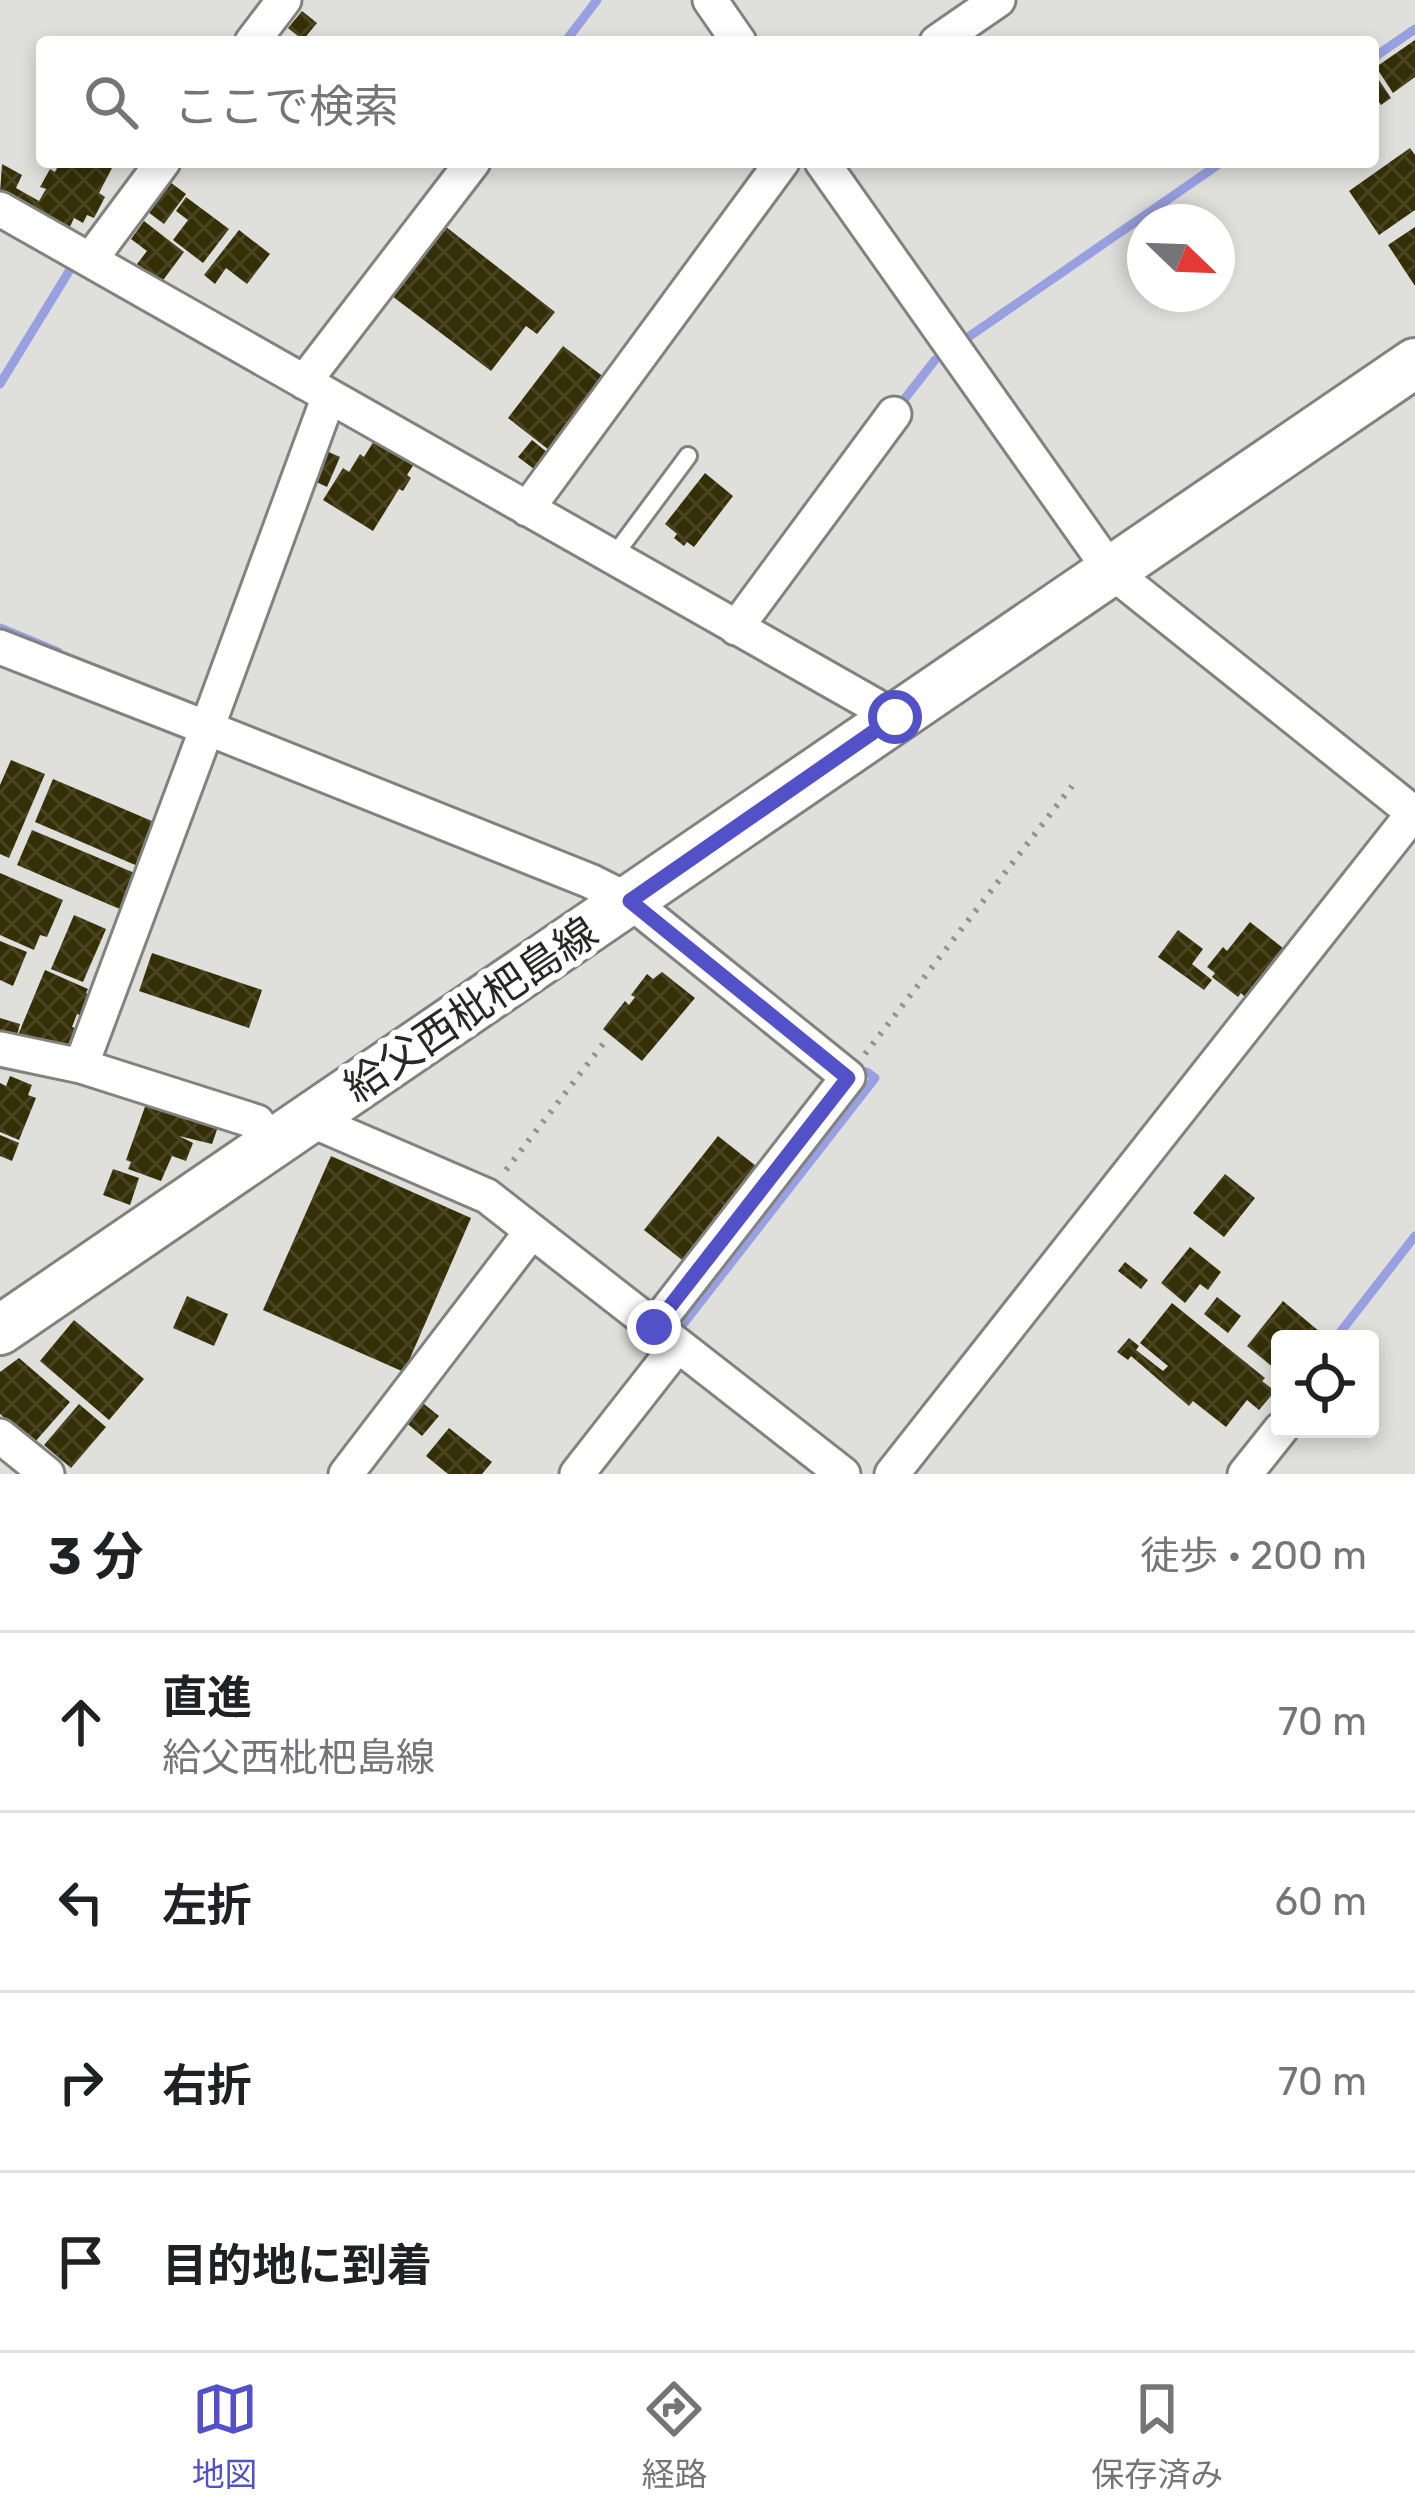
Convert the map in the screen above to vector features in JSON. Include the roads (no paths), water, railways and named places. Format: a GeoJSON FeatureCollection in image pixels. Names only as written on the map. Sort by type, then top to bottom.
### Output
{"type":"FeatureCollection","features":[{"type":"Feature","properties":{"kind":"main road","name":"給父西枇杷島線"},"geometry":{"type":"LineString","coordinates":[[0,1330],[1415,363]]}},
{"type":"Feature","properties":{"kind":"street"},"geometry":{"type":"LineString","coordinates":[[257,36],[284,0]]}},
{"type":"Feature","properties":{"kind":"street"},"geometry":{"type":"LineString","coordinates":[[710,0],[735,36]]}},
{"type":"Feature","properties":{"kind":"street"},"geometry":{"type":"LineString","coordinates":[[946,36],[998,0]]}},
{"type":"Feature","properties":{"kind":"street"},"geometry":{"type":"LineString","coordinates":[[90,260],[159,168]]}},
{"type":"Feature","properties":{"kind":"street"},"geometry":{"type":"LineString","coordinates":[[80,1066],[207,728],[316,389],[469,168]]}},
{"type":"Feature","properties":{"kind":"street"},"geometry":{"type":"LineString","coordinates":[[527,509],[778,168]]}},
{"type":"Feature","properties":{"kind":"street"},"geometry":{"type":"LineString","coordinates":[[826,168],[1111,572],[1415,812],[892,1474]]}},
{"type":"Feature","properties":{"kind":"street"},"geometry":{"type":"LineString","coordinates":[[0,209],[895,717]]}},
{"type":"Feature","properties":{"kind":"street"},"geometry":{"type":"LineString","coordinates":[[736,628],[894,414]]}},
{"type":"Feature","properties":{"kind":"street"},"geometry":{"type":"LineString","coordinates":[[0,647],[590,880],[630,901],[848,1078],[666,1336],[577,1474]]}},
{"type":"Feature","properties":{"kind":"street"},"geometry":{"type":"LineString","coordinates":[[0,1048],[80,1066],[487,1196],[843,1474]]}},
{"type":"Feature","properties":{"kind":"street"},"geometry":{"type":"LineString","coordinates":[[346,1474],[532,1232]]}},
{"type":"Feature","properties":{"kind":"street"},"geometry":{"type":"LineString","coordinates":[[0,1436],[47,1474]]}},
{"type":"Feature","properties":{"kind":"street"},"geometry":{"type":"LineString","coordinates":[[1245,1474],[1274,1438]]}},
{"type":"Feature","properties":{"kind":"lane"},"geometry":{"type":"LineString","coordinates":[[613,557],[688,456]]}},
{"type":"Feature","properties":{"kind":"waterway"},"geometry":{"type":"LineString","coordinates":[[570,36],[597,0]]}},
{"type":"Feature","properties":{"kind":"waterway"},"geometry":{"type":"LineString","coordinates":[[1379,54],[1415,29]]}},
{"type":"Feature","properties":{"kind":"waterway"},"geometry":{"type":"LineString","coordinates":[[964,340],[1213,168]]}},
{"type":"Feature","properties":{"kind":"waterway"},"geometry":{"type":"LineString","coordinates":[[0,384],[71,268]]}},
{"type":"Feature","properties":{"kind":"waterway"},"geometry":{"type":"LineString","coordinates":[[899,406],[935,360]]}},
{"type":"Feature","properties":{"kind":"waterway"},"geometry":{"type":"LineString","coordinates":[[0,628],[58,652]]}},
{"type":"Feature","properties":{"kind":"waterway"},"geometry":{"type":"LineString","coordinates":[[684,1323],[875,1078],[867,1072]]}},
{"type":"Feature","properties":{"kind":"waterway"},"geometry":{"type":"LineString","coordinates":[[1342,1330],[1415,1236]]}}]}
